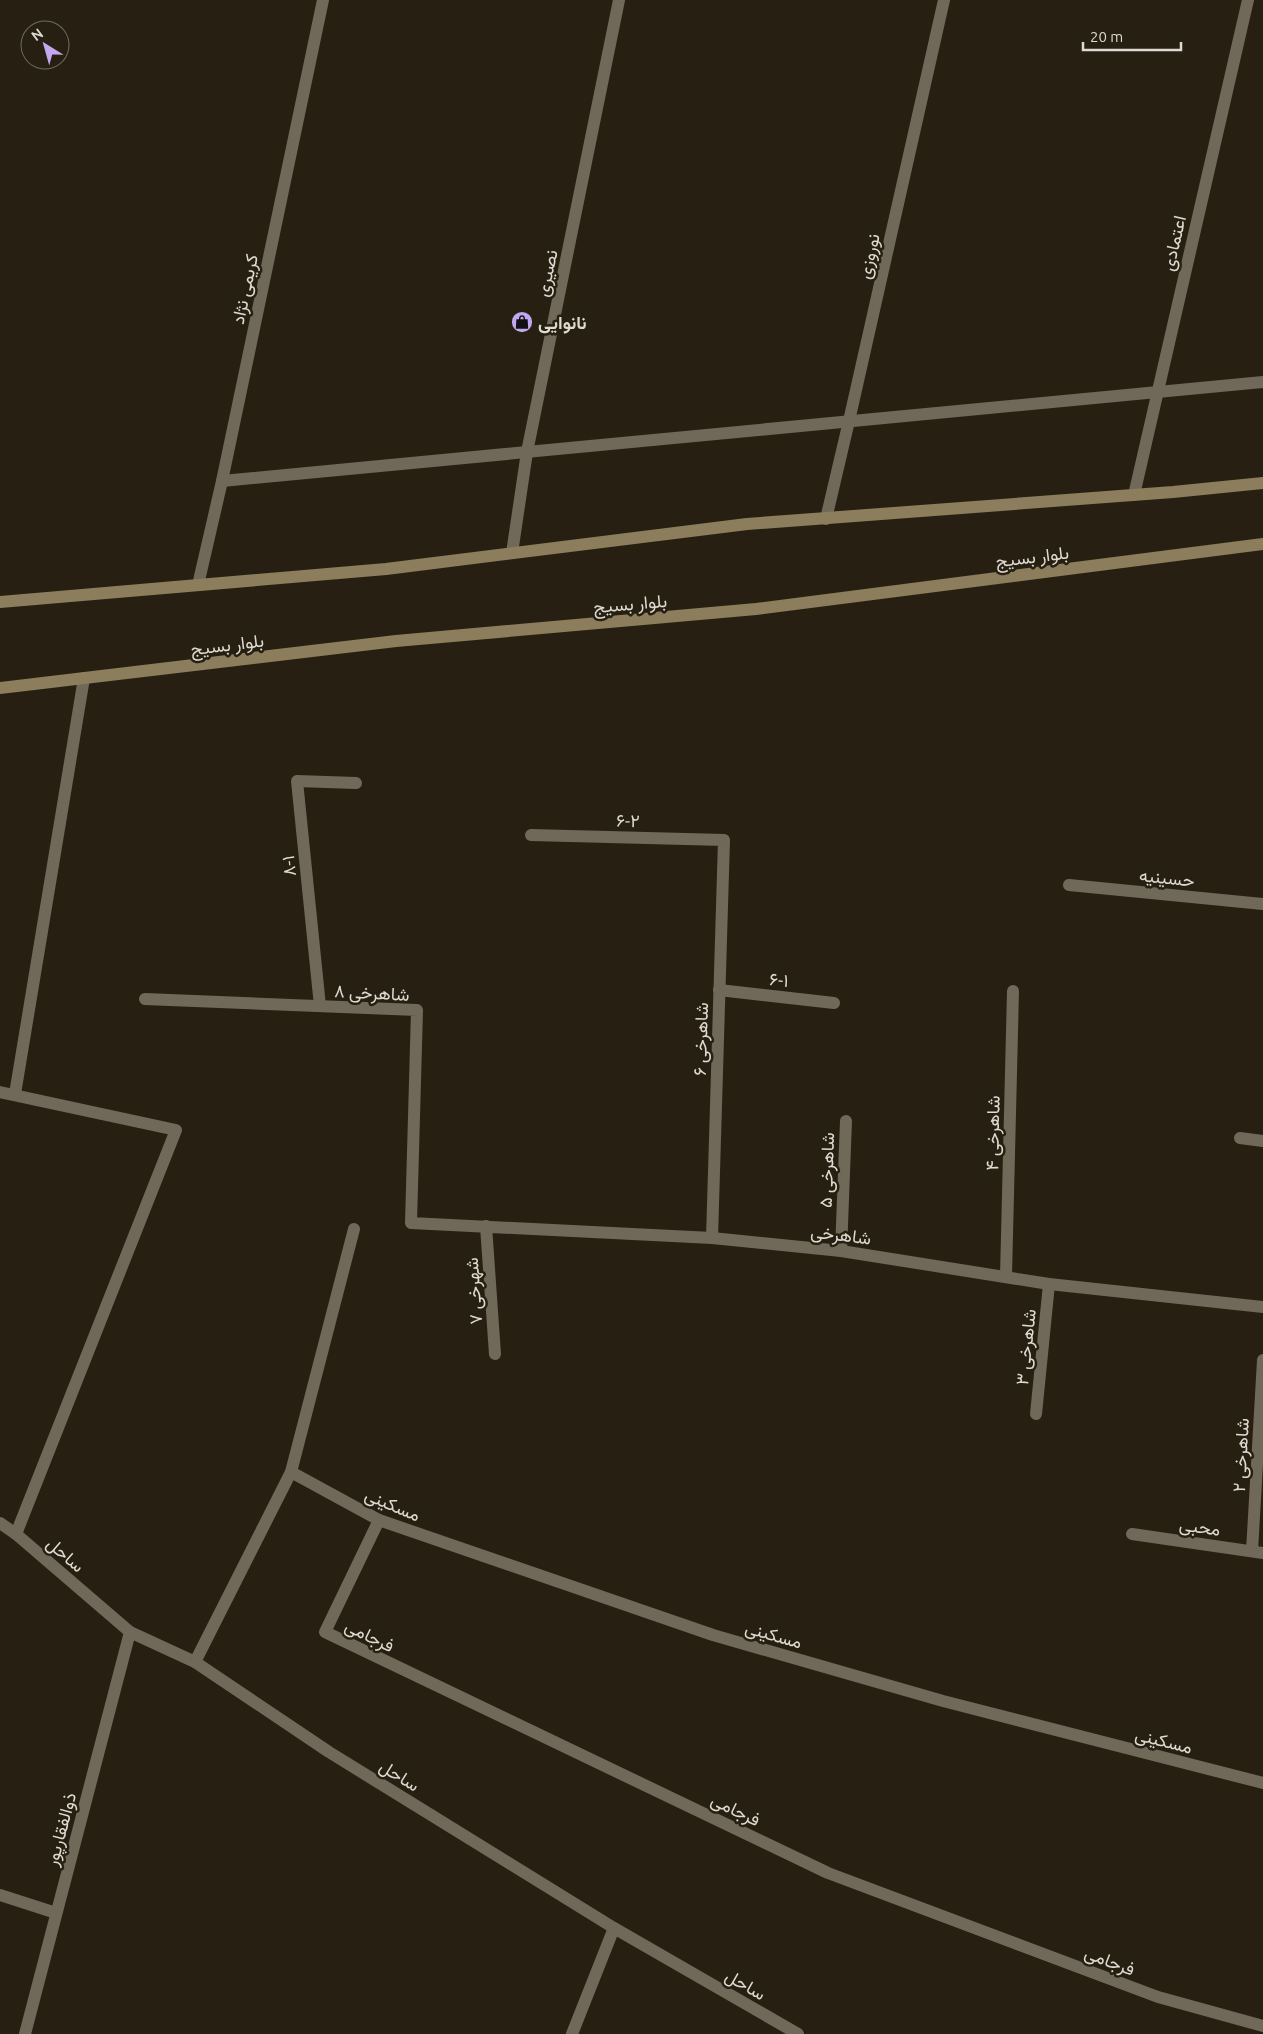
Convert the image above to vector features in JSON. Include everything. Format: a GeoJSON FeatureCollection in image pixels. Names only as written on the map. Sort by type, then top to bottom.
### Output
{"type":"FeatureCollection","features":[{"type":"Feature","properties":{"kind":"main road"},"geometry":{"type":"LineString","coordinates":[[0,602],[386,569],[747,524],[1134,495],[1263,483]]}},
{"type":"Feature","properties":{"kind":"main road","name":"بلوار بسیج"},"geometry":{"type":"LineString","coordinates":[[0,688],[396,642],[756,609],[1263,544]]}},
{"type":"Feature","properties":{"kind":"street","name":"کریمی نژاد"},"geometry":{"type":"LineString","coordinates":[[198,585],[222,481],[323,0]]}},
{"type":"Feature","properties":{"kind":"street","name":"نصیری"},"geometry":{"type":"LineString","coordinates":[[512,554],[527,452],[619,0]]}},
{"type":"Feature","properties":{"kind":"street","name":"نوروزی"},"geometry":{"type":"LineString","coordinates":[[826,518],[944,0]]}},
{"type":"Feature","properties":{"kind":"street","name":"اعتمادی"},"geometry":{"type":"LineString","coordinates":[[1134,495],[1248,0]]}},
{"type":"Feature","properties":{"kind":"street"},"geometry":{"type":"LineString","coordinates":[[222,481],[1263,382]]}},
{"type":"Feature","properties":{"kind":"street"},"geometry":{"type":"LineString","coordinates":[[15,1094],[84,678]]}},
{"type":"Feature","properties":{"kind":"street","name":"۸-۱"},"geometry":{"type":"LineString","coordinates":[[320,1006],[297,781],[356,783]]}},
{"type":"Feature","properties":{"kind":"street","name":"۶-۲"},"geometry":{"type":"LineString","coordinates":[[531,834],[724,840]]}},
{"type":"Feature","properties":{"kind":"street","name":"شاهرخی ۶"},"geometry":{"type":"LineString","coordinates":[[712,1238],[724,840]]}},
{"type":"Feature","properties":{"kind":"street","name":"حسینیه"},"geometry":{"type":"LineString","coordinates":[[1068,885],[1263,904]]}},
{"type":"Feature","properties":{"kind":"street","name":"۶-۱"},"geometry":{"type":"LineString","coordinates":[[719,990],[834,1003]]}},
{"type":"Feature","properties":{"kind":"street","name":"شاهرخی ۴"},"geometry":{"type":"LineString","coordinates":[[1006,1276],[1013,991]]}},
{"type":"Feature","properties":{"kind":"street","name":"شاهرخی ۸"},"geometry":{"type":"LineString","coordinates":[[145,999],[417,1010],[411,1222]]}},
{"type":"Feature","properties":{"kind":"street"},"geometry":{"type":"LineString","coordinates":[[0,1092],[176,1130],[16,1534]]}},
{"type":"Feature","properties":{"kind":"street","name":"شاهرخی ۵"},"geometry":{"type":"LineString","coordinates":[[841,1251],[846,1121]]}},
{"type":"Feature","properties":{"kind":"street"},"geometry":{"type":"LineString","coordinates":[[1240,1138],[1263,1141]]}},
{"type":"Feature","properties":{"kind":"street","name":"شاهرخی"},"geometry":{"type":"LineString","coordinates":[[411,1222],[712,1238],[841,1251],[1049,1284],[1263,1307]]}},
{"type":"Feature","properties":{"kind":"street","name":"شهرخی ۷"},"geometry":{"type":"LineString","coordinates":[[486,1226],[495,1354]]}},
{"type":"Feature","properties":{"kind":"street"},"geometry":{"type":"LineString","coordinates":[[195,1662],[291,1472],[354,1229]]}},
{"type":"Feature","properties":{"kind":"street","name":"شاهرخی ۳"},"geometry":{"type":"LineString","coordinates":[[1036,1414],[1049,1284]]}},
{"type":"Feature","properties":{"kind":"street","name":"شاهرخی ۲"},"geometry":{"type":"LineString","coordinates":[[1258,1552],[1263,1360]]}},
{"type":"Feature","properties":{"kind":"street","name":"مسکینی"},"geometry":{"type":"LineString","coordinates":[[291,1472],[379,1520],[713,1635],[944,1701],[1263,1783]]}},
{"type":"Feature","properties":{"kind":"street","name":"فرجامی"},"geometry":{"type":"LineString","coordinates":[[379,1520],[325,1632],[828,1873],[1158,1997],[1263,2026]]}},
{"type":"Feature","properties":{"kind":"street","name":"ساحل"},"geometry":{"type":"LineString","coordinates":[[0,1523],[16,1534],[130,1632],[195,1662],[330,1752],[614,1928],[798,2034]]}},
{"type":"Feature","properties":{"kind":"street","name":"محبی"},"geometry":{"type":"LineString","coordinates":[[1132,1534],[1258,1552]]}},
{"type":"Feature","properties":{"kind":"street","name":"ذوالفقارپور"},"geometry":{"type":"LineString","coordinates":[[25,2034],[130,1632]]}},
{"type":"Feature","properties":{"kind":"street"},"geometry":{"type":"LineString","coordinates":[[0,1896],[56,1913]]}},
{"type":"Feature","properties":{"kind":"street"},"geometry":{"type":"LineString","coordinates":[[572,2034],[614,1928]]}},
{"type":"Feature","properties":{"kind":"place","name":"نانوایی"},"geometry":{"type":"Point","coordinates":[522,322]}}]}
